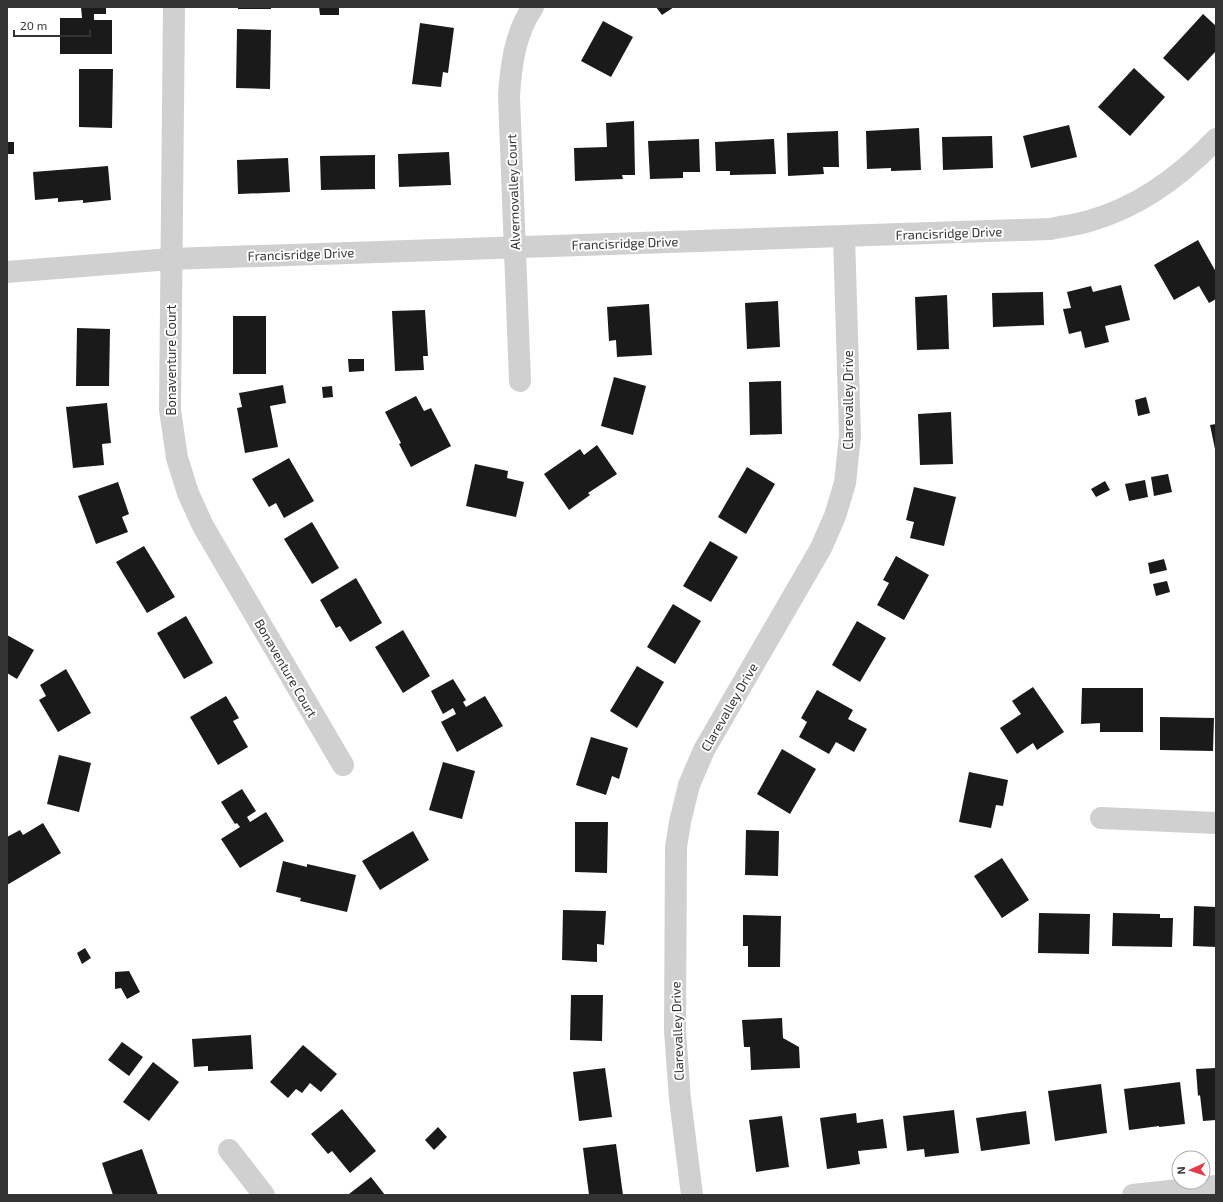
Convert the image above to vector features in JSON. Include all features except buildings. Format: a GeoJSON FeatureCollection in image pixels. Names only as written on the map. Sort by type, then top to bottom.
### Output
{"type":"FeatureCollection","features":[{"type":"Feature","properties":{"kind":"street","name":"Bonaventure Court"},"geometry":{"type":"LineString","coordinates":[[174,7],[170,410],[177,458],[188,493],[203,526],[343,765]]}},
{"type":"Feature","properties":{"kind":"street","name":"Alvernovalley Court"},"geometry":{"type":"LineString","coordinates":[[520,381],[509,96],[510,70],[516,45],[529,13],[533,7]]}},
{"type":"Feature","properties":{"kind":"street","name":"Francisridge Drive"},"geometry":{"type":"LineString","coordinates":[[7,272],[171,259],[1050,229],[1088,222],[1125,208],[1147,196],[1211,152]]}},
{"type":"Feature","properties":{"kind":"street","name":"Clarevalley Drive"},"geometry":{"type":"LineString","coordinates":[[692,1195],[680,1099],[675,1031],[676,847],[680,822],[689,785],[704,750],[821,548],[835,516],[845,483],[850,436],[844,236]]}},
{"type":"Feature","properties":{"kind":"street"},"geometry":{"type":"LineString","coordinates":[[1101,818],[1216,823]]}},
{"type":"Feature","properties":{"kind":"street"},"geometry":{"type":"LineString","coordinates":[[229,1150],[264,1195]]}},
{"type":"Feature","properties":{"kind":"street"},"geometry":{"type":"LineString","coordinates":[[1133,1195],[1213,1189]]}}]}
